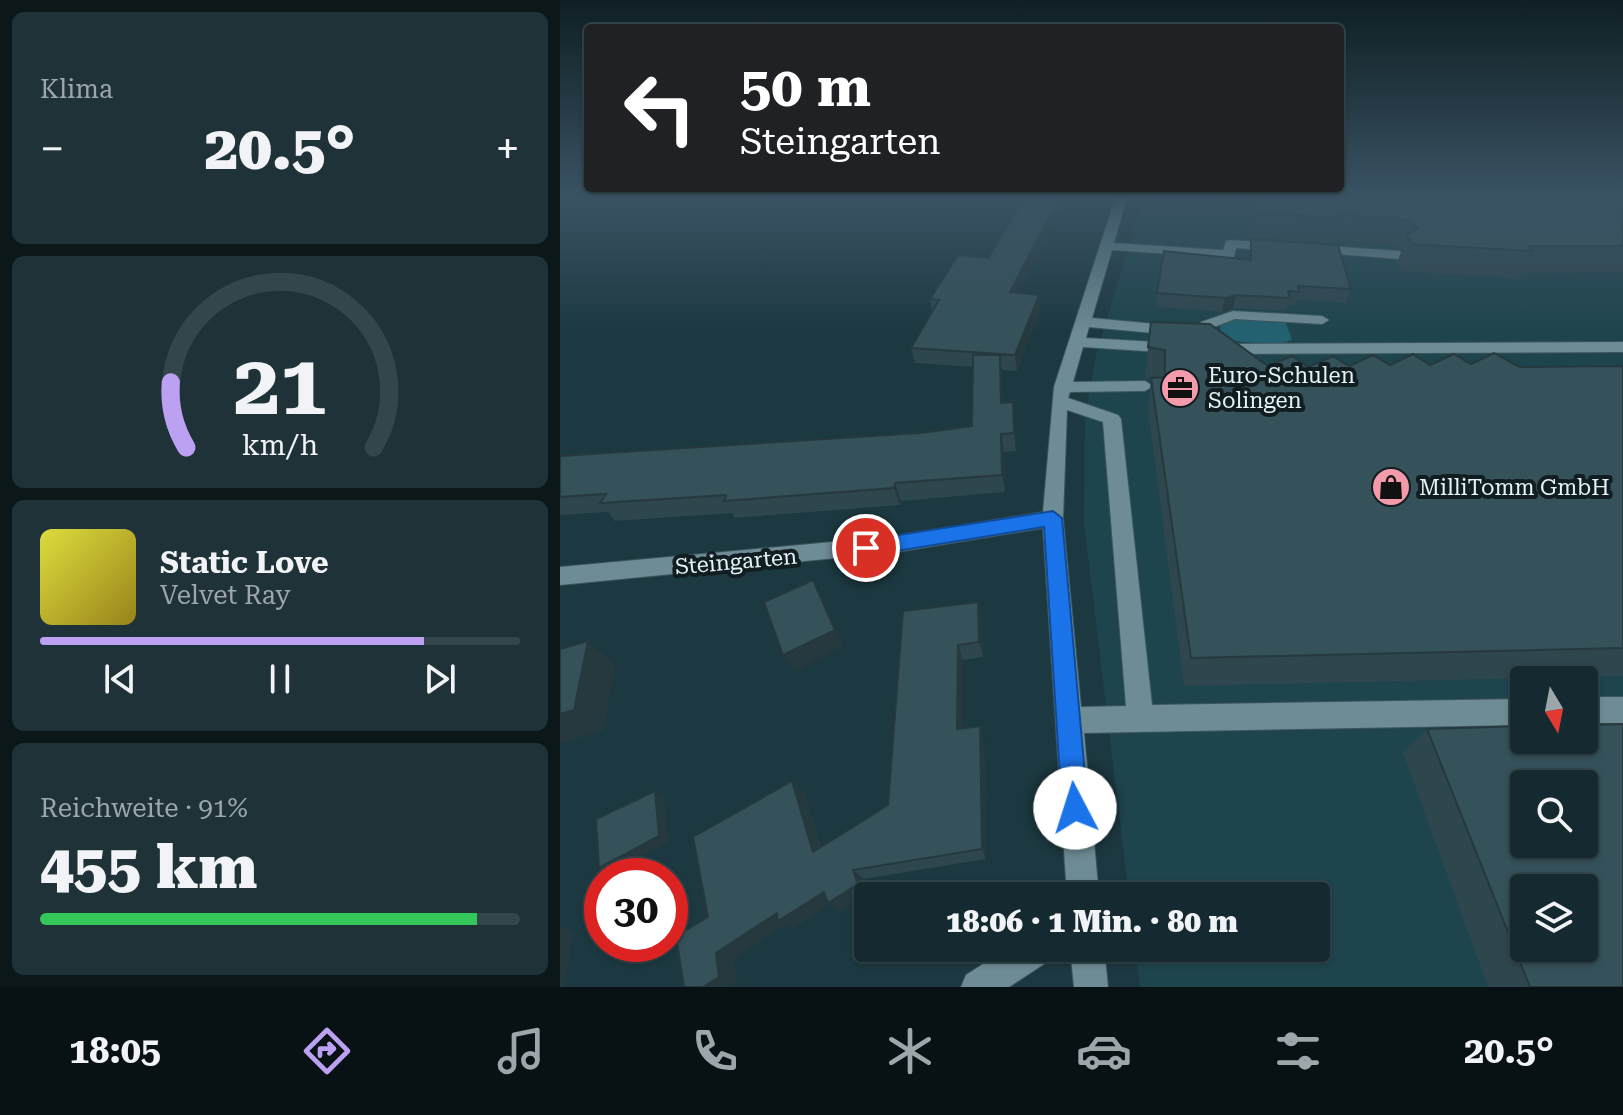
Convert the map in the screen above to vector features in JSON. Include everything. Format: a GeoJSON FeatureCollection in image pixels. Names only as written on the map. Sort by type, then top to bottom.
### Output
{"type":"FeatureCollection","features":[{"type":"Feature","properties":{"kind":"street"},"geometry":{"type":"LineString","coordinates":[[1082,882],[1053,518],[1061,394],[1106,242]]}},
{"type":"Feature","properties":{"kind":"street"},"geometry":{"type":"LineString","coordinates":[[1105,246],[1229,254],[1230,244],[1292,248]]}},
{"type":"Feature","properties":{"kind":"street"},"geometry":{"type":"LineString","coordinates":[[1307,249],[1399,255]]}},
{"type":"Feature","properties":{"kind":"street"},"geometry":{"type":"LineString","coordinates":[[1081,322],[1206,333],[1206,325],[1233,315],[1322,320]]}},
{"type":"Feature","properties":{"kind":"street"},"geometry":{"type":"LineString","coordinates":[[1075,342],[1141,348],[1305,350],[1623,347]]}},
{"type":"Feature","properties":{"kind":"street"},"geometry":{"type":"LineString","coordinates":[[1061,394],[1145,386]]}},
{"type":"Feature","properties":{"kind":"street"},"geometry":{"type":"LineString","coordinates":[[1061,394],[1112,419],[1140,720]]}},
{"type":"Feature","properties":{"kind":"street","name":"Steingarten"},"geometry":{"type":"LineString","coordinates":[[560,576],[850,550],[1053,518]]}},
{"type":"Feature","properties":{"kind":"street"},"geometry":{"type":"LineString","coordinates":[[1598,710],[1623,710]]}},
{"type":"Feature","properties":{"kind":"street"},"geometry":{"type":"LineString","coordinates":[[1067,720],[1510,712]]}},
{"type":"Feature","properties":{"kind":"street"},"geometry":{"type":"LineString","coordinates":[[978,987],[1016,962]]}},
{"type":"Feature","properties":{"kind":"street"},"geometry":{"type":"LineString","coordinates":[[1088,962],[1091,987]]}},
{"type":"Feature","properties":{"kind":"shaded area"},"geometry":{"type":"Polygon","coordinates":[[[1130,242],[1623,242],[1623,987],[1140,987],[1137,962],[1330,962],[1330,882],[1127,882],[1084,523],[1085,417],[1096,355],[1130,242]]]}},
{"type":"Feature","properties":{"kind":"shaded area"},"geometry":{"type":"Polygon","coordinates":[[[1234,318],[1286,323],[1292,340],[1277,345],[1221,340],[1220,326],[1234,318]]]}},
{"type":"Feature","properties":{"kind":"building"},"geometry":{"type":"Polygon","coordinates":[[[998,242],[1036,242],[1010,292],[1039,295],[1015,355],[911,348],[939,300],[930,299],[958,255],[988,258],[998,242]]]}},
{"type":"Feature","properties":{"kind":"building"},"geometry":{"type":"Polygon","coordinates":[[[1251,242],[1338,245],[1351,289],[1298,286],[1299,292],[1288,291],[1290,298],[1236,295],[1225,298],[1157,293],[1164,251],[1251,260],[1251,242]]]}},
{"type":"Feature","properties":{"kind":"building"},"geometry":{"type":"Polygon","coordinates":[[[1623,242],[1623,246],[1528,246],[1532,251],[1411,244],[1623,242]]]}},
{"type":"Feature","properties":{"kind":"building","name":"MilliTomm GmbH"},"geometry":{"type":"Polygon","coordinates":[[[1151,322],[1210,324],[1268,366],[1292,356],[1308,367],[1333,356],[1349,366],[1373,355],[1390,365],[1413,354],[1430,365],[1454,354],[1471,364],[1494,353],[1520,367],[1623,366],[1623,648],[1191,658],[1151,378],[1165,377],[1165,350],[1148,347],[1151,322]]]}},
{"type":"Feature","properties":{"kind":"building"},"geometry":{"type":"Polygon","coordinates":[[[973,355],[1000,355],[1001,403],[1013,402],[1014,433],[1001,434],[1002,475],[895,483],[894,488],[724,501],[726,495],[600,503],[606,494],[560,497],[560,456],[920,433],[972,426],[973,355]]]}},
{"type":"Feature","properties":{"kind":"building"},"geometry":{"type":"Polygon","coordinates":[[[813,580],[835,630],[783,655],[764,602],[813,580]]]}},
{"type":"Feature","properties":{"kind":"building"},"geometry":{"type":"Polygon","coordinates":[[[978,602],[979,642],[958,645],[957,729],[980,726],[982,849],[853,870],[857,882],[854,882],[854,887],[828,903],[824,892],[778,921],[777,913],[716,953],[719,977],[703,987],[684,987],[680,962],[688,962],[688,929],[708,917],[693,837],[792,781],[813,852],[888,805],[903,611],[978,602]]]}},
{"type":"Feature","properties":{"kind":"building"},"geometry":{"type":"Polygon","coordinates":[[[588,641],[574,710],[560,714],[560,649],[588,641]]]}},
{"type":"Feature","properties":{"kind":"building"},"geometry":{"type":"Polygon","coordinates":[[[1623,724],[1623,987],[1530,987],[1520,962],[1598,962],[1598,874],[1510,874],[1510,937],[1427,729],[1510,726],[1510,754],[1598,754],[1598,725],[1623,724]]]}},
{"type":"Feature","properties":{"kind":"building"},"geometry":{"type":"Polygon","coordinates":[[[655,791],[659,836],[618,858],[598,858],[596,819],[655,791]]]}},
{"type":"Feature","properties":{"kind":"place","name":"Euro-Schulen Solingen"},"geometry":{"type":"Point","coordinates":[1180,388]}},
{"type":"Feature","properties":{"kind":"place","name":"MilliTomm GmbH"},"geometry":{"type":"Point","coordinates":[1391,487]}},
{"type":"Feature","properties":{"kind":"route"},"geometry":{"type":"LineString","coordinates":[[866,548],[1053,518],[1075,808]]}}]}
